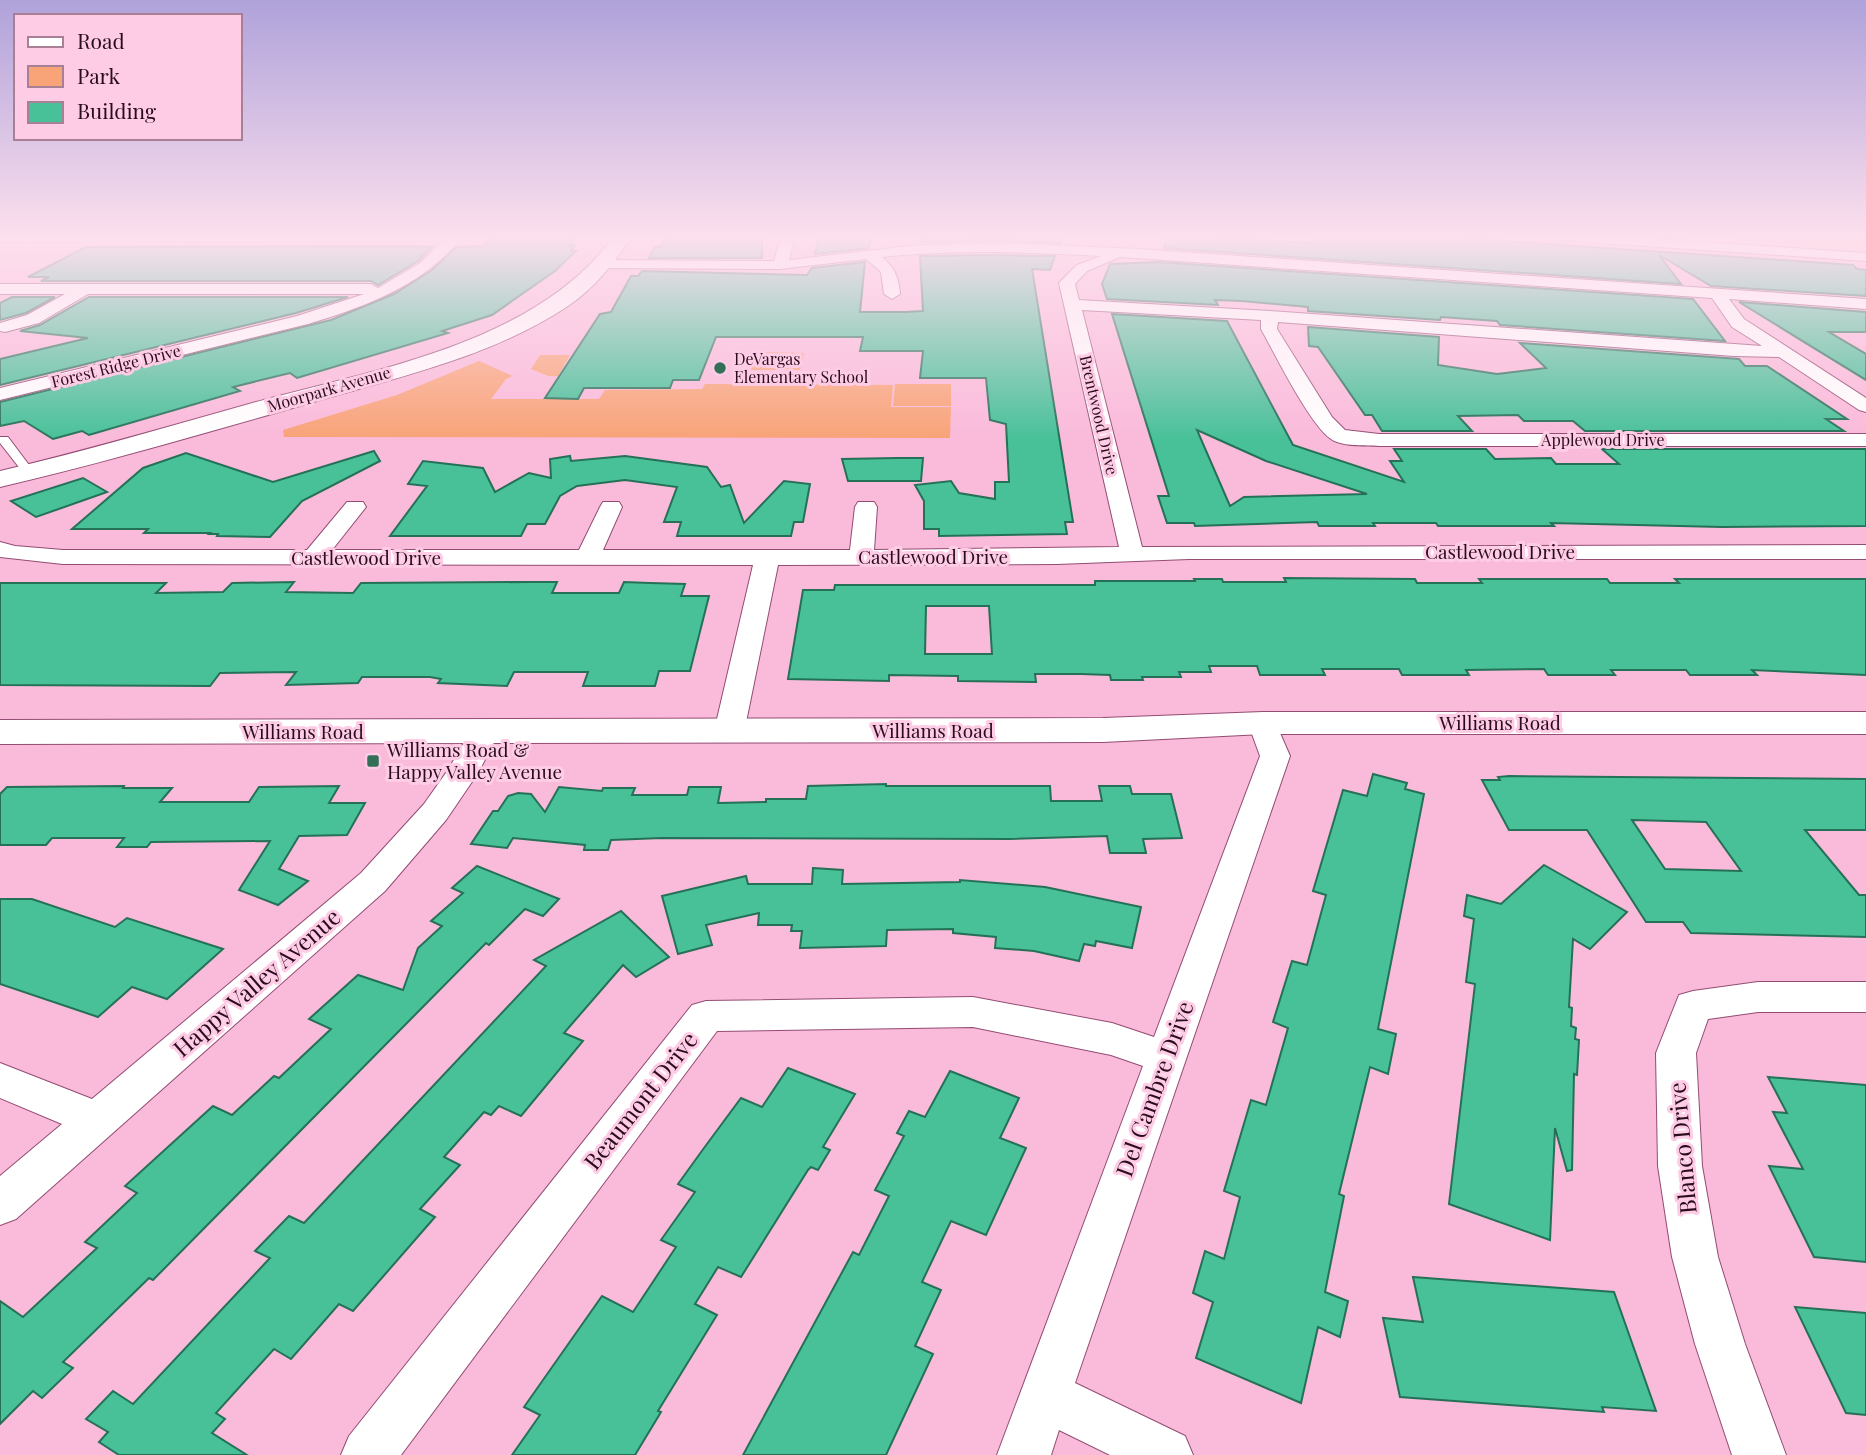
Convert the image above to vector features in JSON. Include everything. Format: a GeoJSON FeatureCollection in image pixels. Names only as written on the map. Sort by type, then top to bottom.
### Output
{"type":"FeatureCollection","features":[{"type":"Feature","properties":{"kind":"street"},"geometry":{"type":"LineString","coordinates":[[5,327],[33,319],[59,304]]}},
{"type":"Feature","properties":{"kind":"street","name":"Forest Ridge Drive"},"geometry":{"type":"LineString","coordinates":[[0,394],[302,320],[353,304]]}},
{"type":"Feature","properties":{"kind":"street","name":"Moorpark Avenue"},"geometry":{"type":"LineString","coordinates":[[0,479],[444,356],[509,331],[556,304]]}},
{"type":"Feature","properties":{"kind":"street"},"geometry":{"type":"LineString","coordinates":[[1724,304],[1738,323],[1866,406]]}},
{"type":"Feature","properties":{"kind":"street"},"geometry":{"type":"LineString","coordinates":[[1074,305],[1269,316],[1484,340],[1784,352]]}},
{"type":"Feature","properties":{"kind":"street","name":"Brentwood Drive"},"geometry":{"type":"LineString","coordinates":[[1074,305],[1132,554]]}},
{"type":"Feature","properties":{"kind":"street","name":"Applewood Drive"},"geometry":{"type":"LineString","coordinates":[[1269,316],[1269,329],[1324,420],[1339,436],[1379,440],[1866,440]]}},
{"type":"Feature","properties":{"kind":"street"},"geometry":{"type":"LineString","coordinates":[[313,558],[355,507]]}},
{"type":"Feature","properties":{"kind":"street"},"geometry":{"type":"LineString","coordinates":[[860,557],[866,507]]}},
{"type":"Feature","properties":{"kind":"street"},"geometry":{"type":"LineString","coordinates":[[588,557],[611,508]]}},
{"type":"Feature","properties":{"kind":"street","name":"Castlewood Drive"},"geometry":{"type":"LineString","coordinates":[[0,549],[13,553],[63,557],[313,558],[1866,552]]}},
{"type":"Feature","properties":{"kind":"street"},"geometry":{"type":"LineString","coordinates":[[729,732],[766,558]]}},
{"type":"Feature","properties":{"kind":"street","name":"Williams Road"},"geometry":{"type":"LineString","coordinates":[[0,732],[729,732],[1103,730],[1263,723],[1866,723]]}},
{"type":"Feature","properties":{"kind":"street","name":"Del Cambre Drive"},"geometry":{"type":"LineString","coordinates":[[1024,1455],[1275,756],[1263,723]]}},
{"type":"Feature","properties":{"kind":"street","name":"Happy Valley Avenue"},"geometry":{"type":"LineString","coordinates":[[0,1204],[373,882],[435,812],[462,773],[484,733]]}},
{"type":"Feature","properties":{"kind":"street","name":"Blanco Drive"},"geometry":{"type":"LineString","coordinates":[[1759,1455],[1720,1344],[1695,1257],[1680,1166],[1676,1053],[1693,1006],[1758,997],[1866,997]]}},
{"type":"Feature","properties":{"kind":"street","name":"Beaumont Drive"},"geometry":{"type":"LineString","coordinates":[[368,1455],[706,1016],[973,1012],[1112,1039],[1166,1057]]}},
{"type":"Feature","properties":{"kind":"street"},"geometry":{"type":"LineString","coordinates":[[0,1080],[99,1121]]}},
{"type":"Feature","properties":{"kind":"street"},"geometry":{"type":"LineString","coordinates":[[1046,1395],[1166,1455]]}},
{"type":"Feature","properties":{"kind":"lane"},"geometry":{"type":"LineString","coordinates":[[0,440],[4,439],[29,473]]}},
{"type":"Feature","properties":{"kind":"green space"},"geometry":{"type":"Polygon","coordinates":[[[757,352],[804,353],[800,370],[751,370],[757,352]]]}},
{"type":"Feature","properties":{"kind":"green space"},"geometry":{"type":"Polygon","coordinates":[[[540,355],[570,355],[558,376],[548,376],[531,369],[540,355]]]}},
{"type":"Feature","properties":{"kind":"green space"},"geometry":{"type":"Polygon","coordinates":[[[479,361],[513,376],[506,379],[491,399],[599,399],[605,390],[702,389],[705,384],[893,385],[891,407],[951,407],[950,438],[284,437],[283,430],[397,395],[479,361]]]}},
{"type":"Feature","properties":{"kind":"green space"},"geometry":{"type":"Polygon","coordinates":[[[895,384],[951,384],[951,406],[893,406],[895,384]]]}},
{"type":"Feature","properties":{"kind":"building"},"geometry":{"type":"Polygon","coordinates":[[[0,304],[42,304],[26,313],[0,320],[0,304]]]}},
{"type":"Feature","properties":{"kind":"building"},"geometry":{"type":"Polygon","coordinates":[[[77,304],[326,304],[0,385],[0,359],[88,338],[20,331],[40,325],[77,304]]]}},
{"type":"Feature","properties":{"kind":"building"},"geometry":{"type":"Polygon","coordinates":[[[370,304],[508,304],[492,315],[442,331],[448,333],[297,378],[290,373],[233,387],[240,391],[89,435],[82,431],[53,439],[24,421],[0,426],[0,402],[331,320],[370,304]]]}},
{"type":"Feature","properties":{"kind":"building"},"geometry":{"type":"Polygon","coordinates":[[[616,304],[861,304],[860,312],[923,311],[923,304],[1038,304],[1073,522],[1065,522],[1067,534],[939,536],[939,529],[924,529],[924,501],[915,485],[951,481],[959,493],[995,499],[995,482],[1009,482],[1006,424],[990,420],[986,378],[920,378],[923,351],[860,351],[863,337],[716,337],[699,380],[673,380],[670,388],[584,388],[578,399],[545,398],[600,314],[611,312],[616,304]]]}},
{"type":"Feature","properties":{"kind":"building"},"geometry":{"type":"Polygon","coordinates":[[[1274,304],[1697,304],[1725,341],[1500,325],[1497,321],[1308,311],[1308,307],[1274,304]]]}},
{"type":"Feature","properties":{"kind":"building"},"geometry":{"type":"Polygon","coordinates":[[[1742,304],[1866,312],[1866,332],[1829,332],[1866,354],[1866,380],[1742,304]]]}},
{"type":"Feature","properties":{"kind":"building"},"geometry":{"type":"Polygon","coordinates":[[[1112,314],[1227,321],[1293,445],[1404,482],[1390,461],[1402,461],[1394,449],[1486,449],[1495,459],[1551,458],[1556,464],[1619,464],[1602,449],[1866,449],[1866,526],[1722,527],[1551,523],[1554,526],[1438,526],[1436,523],[1373,523],[1375,526],[1319,526],[1317,522],[1195,526],[1194,523],[1167,523],[1158,496],[1169,496],[1112,314]],[[1197,430],[1230,506],[1244,497],[1367,494],[1266,461],[1197,430]]]}},
{"type":"Feature","properties":{"kind":"building"},"geometry":{"type":"Polygon","coordinates":[[[1308,327],[1439,337],[1438,365],[1497,374],[1546,368],[1520,343],[1739,359],[1745,366],[1767,366],[1847,419],[1826,419],[1844,431],[1585,431],[1573,421],[1524,421],[1518,415],[1458,416],[1472,431],[1382,431],[1372,415],[1365,415],[1318,347],[1309,346],[1308,327]]]}},
{"type":"Feature","properties":{"kind":"building"},"geometry":{"type":"Polygon","coordinates":[[[374,451],[380,461],[302,501],[270,537],[144,533],[148,529],[72,529],[143,468],[186,453],[273,482],[374,451]]]}},
{"type":"Feature","properties":{"kind":"building"},"geometry":{"type":"Polygon","coordinates":[[[570,456],[571,461],[625,456],[707,467],[721,487],[730,485],[744,523],[784,481],[810,484],[803,522],[794,522],[791,536],[677,536],[681,522],[664,522],[677,487],[625,480],[577,486],[560,496],[545,524],[527,524],[521,536],[390,536],[427,486],[408,484],[423,461],[483,468],[495,492],[529,473],[551,478],[550,459],[570,456]]]}},
{"type":"Feature","properties":{"kind":"building"},"geometry":{"type":"Polygon","coordinates":[[[923,458],[921,481],[848,481],[842,459],[923,458]]]}},
{"type":"Feature","properties":{"kind":"building"},"geometry":{"type":"Polygon","coordinates":[[[83,478],[107,492],[36,517],[11,501],[83,478]]]}},
{"type":"Feature","properties":{"kind":"building"},"geometry":{"type":"Polygon","coordinates":[[[1284,578],[1415,579],[1417,583],[1482,583],[1479,579],[1607,579],[1610,583],[1679,583],[1675,579],[1866,579],[1866,675],[1752,670],[1757,675],[1690,675],[1686,670],[1611,670],[1615,675],[1548,675],[1544,669],[1466,670],[1469,675],[1402,675],[1399,669],[1322,669],[1325,675],[1260,675],[1257,666],[1209,666],[1211,672],[1179,672],[1181,677],[1142,677],[1143,680],[1111,680],[1110,675],[1081,674],[1035,674],[1036,682],[958,681],[958,676],[889,675],[889,681],[788,679],[803,590],[834,590],[835,585],[1095,585],[1095,581],[1195,581],[1194,579],[1286,582],[1284,578]],[[926,606],[925,654],[992,654],[989,606],[926,606]]]}},
{"type":"Feature","properties":{"kind":"building"},"geometry":{"type":"Polygon","coordinates":[[[294,582],[286,592],[353,593],[361,583],[557,582],[552,593],[619,593],[624,582],[685,584],[681,596],[709,596],[690,671],[659,671],[655,686],[583,686],[588,672],[514,672],[507,686],[438,683],[441,679],[430,677],[362,677],[358,683],[286,685],[296,672],[220,673],[210,686],[0,685],[0,583],[166,583],[156,593],[223,592],[232,583],[294,582]]]}},
{"type":"Feature","properties":{"kind":"building"},"geometry":{"type":"Polygon","coordinates":[[[1373,774],[1407,783],[1405,789],[1424,794],[1378,1029],[1396,1034],[1388,1074],[1370,1067],[1339,1194],[1344,1196],[1325,1292],[1348,1301],[1340,1337],[1318,1327],[1301,1403],[1196,1358],[1213,1302],[1193,1293],[1205,1251],[1224,1259],[1240,1197],[1224,1191],[1251,1100],[1266,1105],[1288,1028],[1273,1022],[1292,961],[1307,965],[1326,895],[1313,891],[1343,790],[1367,796],[1373,774]]]}},
{"type":"Feature","properties":{"kind":"building"},"geometry":{"type":"Polygon","coordinates":[[[1498,777],[1866,779],[1866,830],[1805,830],[1859,895],[1866,895],[1866,937],[1691,933],[1683,922],[1646,922],[1587,830],[1509,830],[1482,780],[1500,780],[1498,777]],[[1632,820],[1665,869],[1741,871],[1706,822],[1632,820]]]}},
{"type":"Feature","properties":{"kind":"building"},"geometry":{"type":"Polygon","coordinates":[[[124,786],[123,788],[172,788],[160,802],[249,802],[259,787],[339,786],[329,803],[365,803],[347,835],[299,836],[279,869],[308,881],[278,905],[239,890],[270,841],[151,842],[147,847],[117,847],[124,838],[52,838],[46,845],[0,845],[0,794],[7,787],[124,786]]]}},
{"type":"Feature","properties":{"kind":"building"},"geometry":{"type":"Polygon","coordinates":[[[808,786],[1050,786],[1051,801],[1102,801],[1099,786],[1130,786],[1132,794],[1171,794],[1182,838],[1143,839],[1146,853],[1110,853],[1107,836],[1009,839],[662,838],[611,840],[608,850],[584,850],[585,845],[513,838],[507,848],[471,844],[493,811],[498,811],[508,796],[518,793],[531,794],[545,812],[559,787],[602,791],[603,788],[635,788],[632,795],[687,795],[689,787],[721,787],[718,803],[806,799],[808,786]]]}},
{"type":"Feature","properties":{"kind":"building"},"geometry":{"type":"Polygon","coordinates":[[[1544,865],[1627,912],[1590,949],[1573,939],[1569,1007],[1572,1008],[1571,1026],[1576,1028],[1575,1039],[1579,1040],[1577,1075],[1574,1074],[1572,1170],[1567,1171],[1555,1128],[1550,1240],[1449,1204],[1475,984],[1466,982],[1474,919],[1464,916],[1467,895],[1501,904],[1544,865]]]}},
{"type":"Feature","properties":{"kind":"building"},"geometry":{"type":"Polygon","coordinates":[[[477,866],[559,899],[543,916],[525,909],[489,945],[486,943],[153,1280],[149,1278],[63,1362],[73,1368],[42,1398],[33,1391],[0,1424],[0,1301],[23,1317],[97,1248],[85,1242],[137,1193],[125,1186],[213,1106],[232,1115],[274,1076],[279,1078],[331,1029],[309,1019],[358,975],[403,990],[418,948],[442,926],[431,921],[463,893],[452,888],[477,866]]]}},
{"type":"Feature","properties":{"kind":"building"},"geometry":{"type":"Polygon","coordinates":[[[813,868],[843,870],[842,884],[960,880],[1045,887],[1141,907],[1132,948],[1096,941],[1095,946],[1084,944],[1079,961],[1034,951],[995,948],[996,937],[953,933],[953,929],[887,930],[886,946],[800,948],[802,931],[791,931],[792,925],[758,925],[759,913],[706,925],[712,945],[678,954],[662,896],[746,876],[748,884],[812,884],[813,868]]]}},
{"type":"Feature","properties":{"kind":"building"},"geometry":{"type":"Polygon","coordinates":[[[0,899],[32,899],[115,927],[127,918],[223,949],[167,999],[132,987],[98,1017],[0,984],[0,899]]]}},
{"type":"Feature","properties":{"kind":"building"},"geometry":{"type":"Polygon","coordinates":[[[621,911],[669,957],[636,977],[623,965],[564,1033],[583,1041],[521,1116],[499,1106],[491,1115],[484,1112],[444,1157],[460,1165],[420,1209],[435,1217],[353,1311],[339,1304],[291,1359],[274,1349],[216,1413],[225,1419],[212,1433],[247,1455],[119,1455],[99,1442],[108,1432],[86,1419],[113,1391],[133,1404],[270,1258],[255,1251],[289,1216],[304,1223],[546,966],[534,960],[621,911]]]}},
{"type":"Feature","properties":{"kind":"building"},"geometry":{"type":"Polygon","coordinates":[[[788,1068],[855,1094],[823,1147],[830,1150],[818,1170],[811,1167],[808,1170],[741,1277],[718,1267],[695,1304],[717,1315],[658,1411],[661,1412],[635,1455],[512,1455],[540,1415],[524,1407],[602,1296],[633,1312],[676,1247],[661,1240],[695,1192],[678,1184],[741,1098],[762,1107],[788,1068]]]}},
{"type":"Feature","properties":{"kind":"building"},"geometry":{"type":"Polygon","coordinates":[[[950,1071],[1019,1098],[1000,1138],[1026,1148],[986,1235],[951,1221],[922,1282],[941,1290],[915,1346],[933,1354],[886,1455],[743,1455],[853,1252],[859,1255],[889,1196],[875,1190],[904,1136],[897,1133],[909,1111],[925,1117],[950,1071]]]}},
{"type":"Feature","properties":{"kind":"building"},"geometry":{"type":"Polygon","coordinates":[[[1768,1077],[1866,1085],[1866,1262],[1814,1257],[1769,1166],[1803,1169],[1773,1112],[1787,1113],[1768,1077]]]}},
{"type":"Feature","properties":{"kind":"building"},"geometry":{"type":"Polygon","coordinates":[[[1413,1277],[1614,1292],[1656,1411],[1602,1407],[1604,1412],[1400,1397],[1383,1318],[1423,1322],[1413,1277]]]}},
{"type":"Feature","properties":{"kind":"building"},"geometry":{"type":"Polygon","coordinates":[[[1795,1307],[1866,1313],[1866,1415],[1846,1413],[1795,1307]]]}},
{"type":"Feature","properties":{"kind":"place","name":"DeVargas Elementary School"},"geometry":{"type":"Point","coordinates":[720,368]}},
{"type":"Feature","properties":{"kind":"place","name":"Williams Road & Happy Valley Avenue"},"geometry":{"type":"Point","coordinates":[373,761]}}]}
